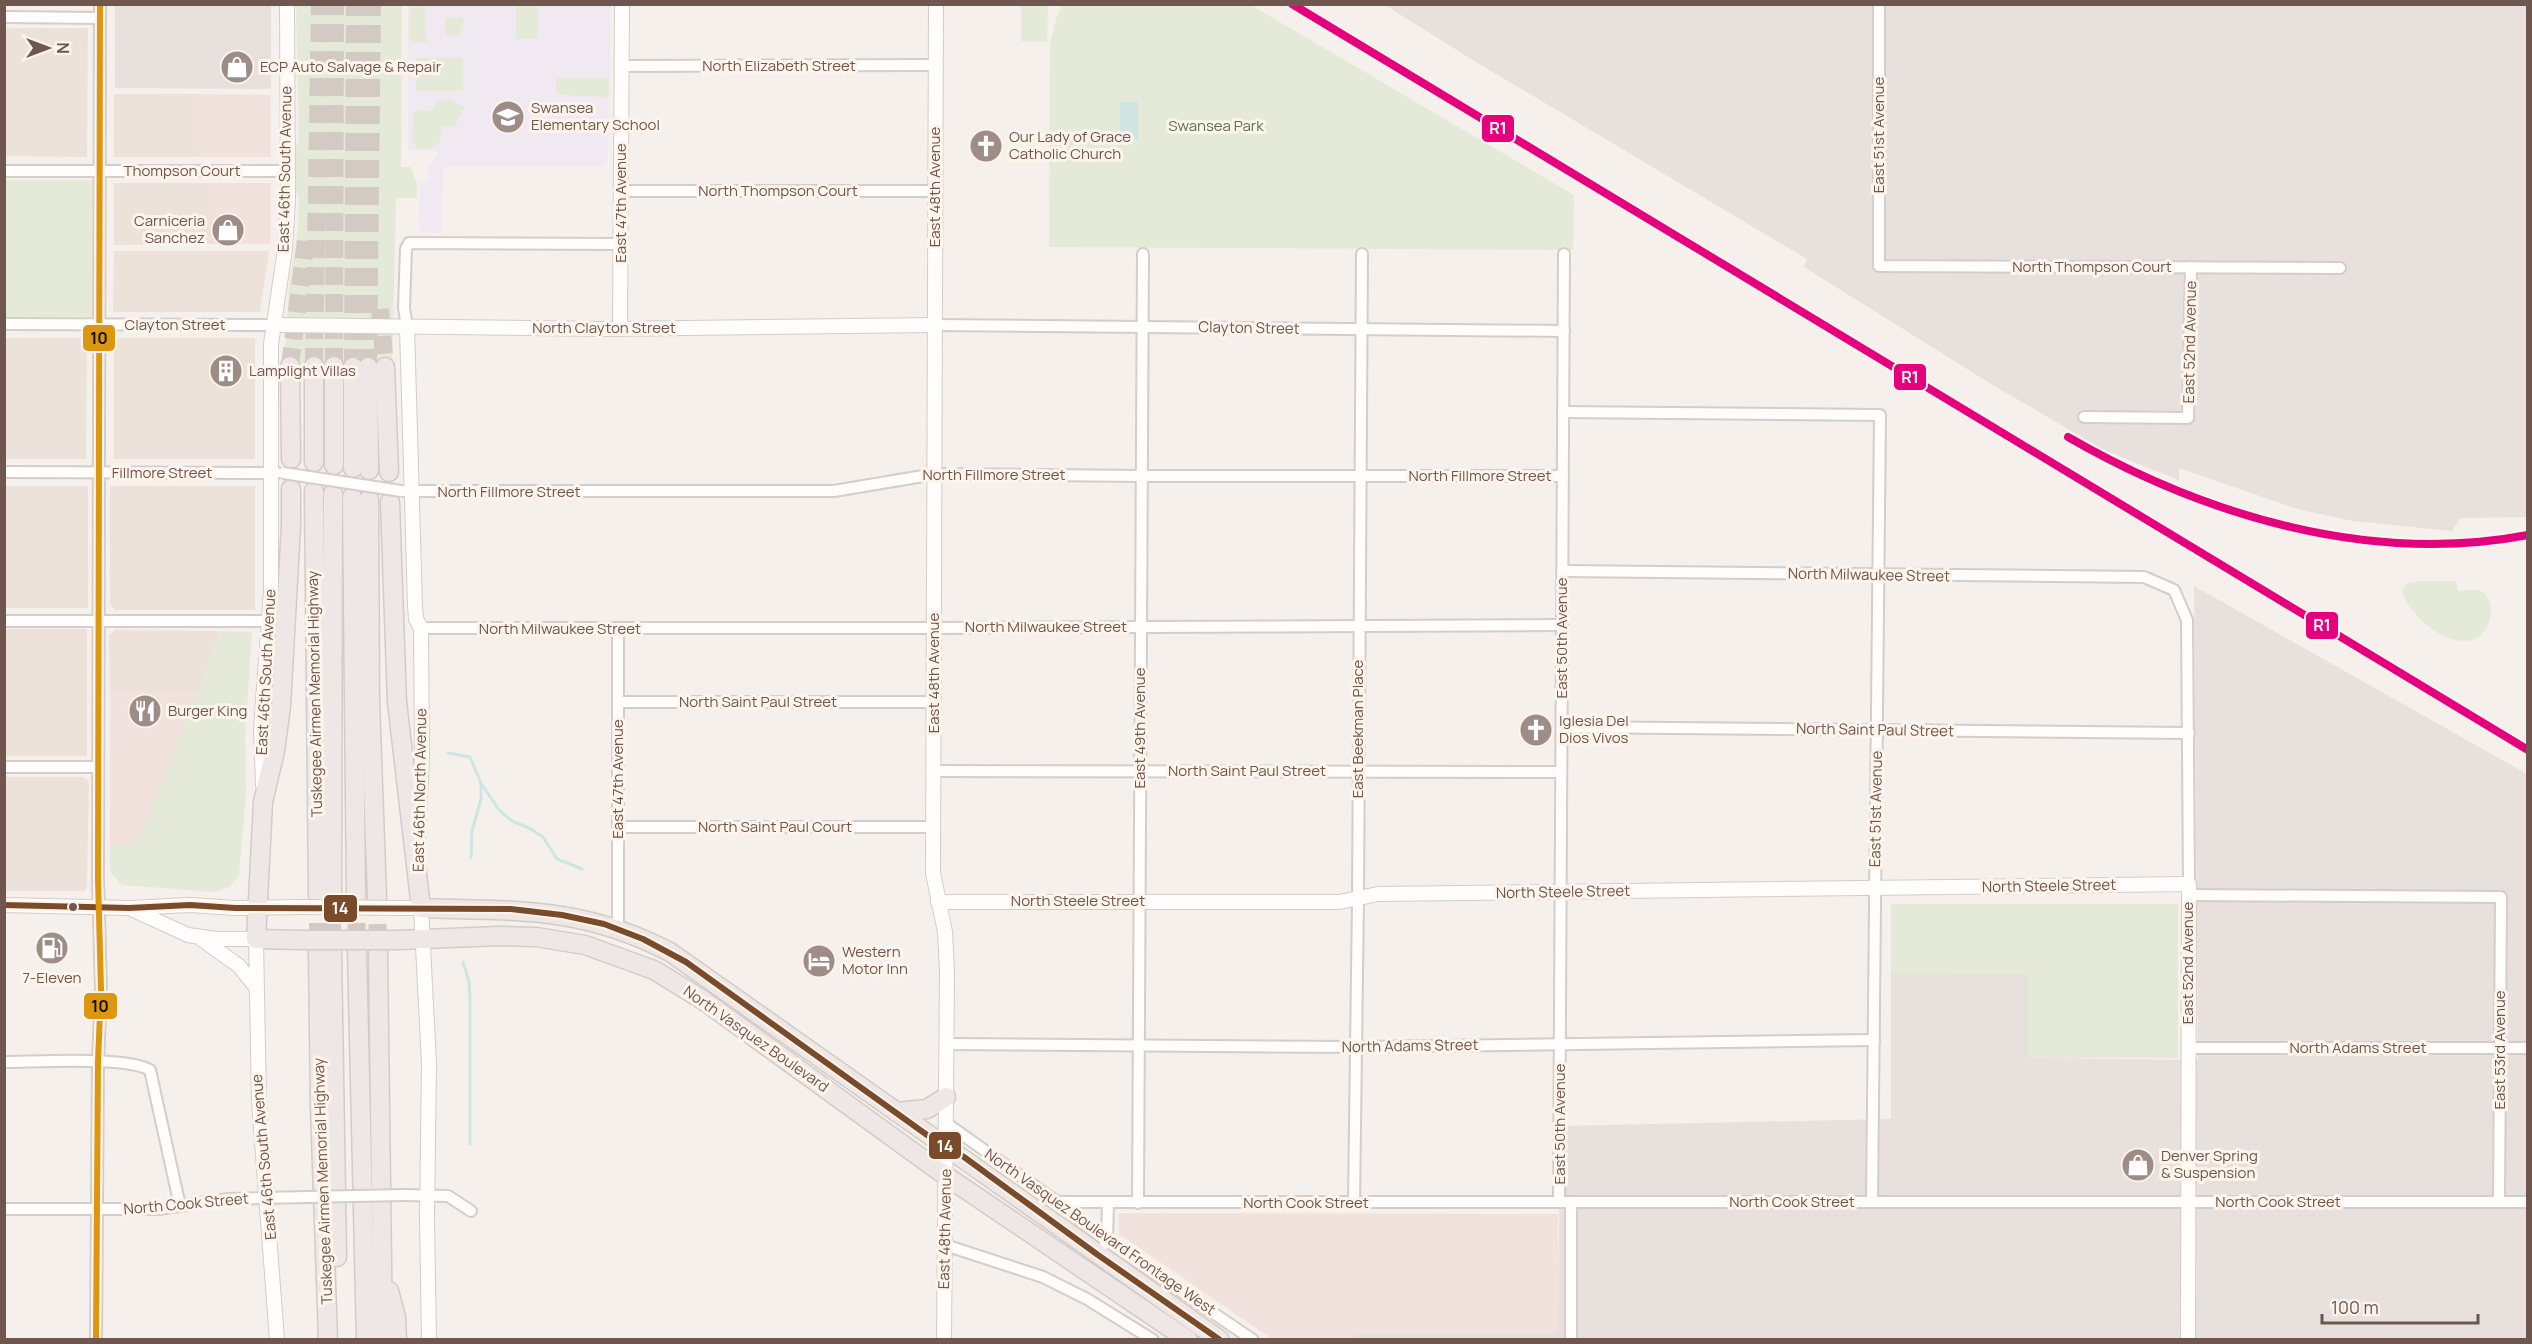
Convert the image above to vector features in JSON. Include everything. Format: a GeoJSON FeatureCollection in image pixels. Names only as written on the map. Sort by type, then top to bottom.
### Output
{"type":"FeatureCollection","features":[{"type":"Feature","properties":{"kind":"highway"},"geometry":{"type":"LineString","coordinates":[[263,802],[275,751],[281,706],[291,526],[284,474],[291,366]]}},
{"type":"Feature","properties":{"kind":"highway"},"geometry":{"type":"LineString","coordinates":[[314,366],[314,462]]}},
{"type":"Feature","properties":{"kind":"highway"},"geometry":{"type":"LineString","coordinates":[[334,366],[334,465]]}},
{"type":"Feature","properties":{"kind":"highway"},"geometry":{"type":"LineString","coordinates":[[361,469],[368,367],[389,472]]}},
{"type":"Feature","properties":{"kind":"highway","name":"Tuskegee Airmen Memorial Highway"},"geometry":{"type":"LineString","coordinates":[[314,491],[325,896],[333,494]]}},
{"type":"Feature","properties":{"kind":"highway"},"geometry":{"type":"LineString","coordinates":[[401,495],[397,702],[417,862]]}},
{"type":"Feature","properties":{"kind":"highway"},"geometry":{"type":"LineString","coordinates":[[356,896],[361,498],[377,897]]}},
{"type":"Feature","properties":{"kind":"highway","name":"East 46th South Avenue"},"geometry":{"type":"LineString","coordinates":[[255,939],[263,802]]}},
{"type":"Feature","properties":{"kind":"highway","name":"East 46th North Avenue"},"geometry":{"type":"LineString","coordinates":[[417,862],[421,908]]}},
{"type":"Feature","properties":{"kind":"highway","name":"North Vasquez Boulevard"},"geometry":{"type":"LineString","coordinates":[[421,908],[524,910],[583,919],[618,929],[656,945],[686,962],[946,1146],[1102,1248],[1220,1340]]}},
{"type":"Feature","properties":{"kind":"highway","name":"North Vasquez Boulevard"},"geometry":{"type":"LineString","coordinates":[[255,939],[399,940],[499,936],[536,937],[585,945],[637,963],[688,990],[946,1176],[1188,1340]]}},
{"type":"Feature","properties":{"kind":"highway","name":"Tuskegee Airmen Memorial Highway"},"geometry":{"type":"LineString","coordinates":[[325,951],[320,1108],[330,1339]]}},
{"type":"Feature","properties":{"kind":"highway"},"geometry":{"type":"LineString","coordinates":[[357,951],[366,1340]]}},
{"type":"Feature","properties":{"kind":"highway"},"geometry":{"type":"LineString","coordinates":[[378,951],[383,1340]]}},
{"type":"Feature","properties":{"kind":"highway"},"geometry":{"type":"LineString","coordinates":[[896,1112],[927,1109],[946,1096]]}},
{"type":"Feature","properties":{"kind":"highway"},"geometry":{"type":"LineString","coordinates":[[382,1264],[396,1317],[397,1340]]}},
{"type":"Feature","properties":{"kind":"street"},"geometry":{"type":"LineString","coordinates":[[96,1340],[98,1062],[101,989],[98,766],[100,4]]}},
{"type":"Feature","properties":{"kind":"street","name":"East 46th South Avenue"},"geometry":{"type":"LineString","coordinates":[[263,802],[261,729],[284,474],[271,357],[273,325],[285,249],[288,171],[287,4]]}},
{"type":"Feature","properties":{"kind":"street","name":"East 47th Avenue"},"geometry":{"type":"LineString","coordinates":[[620,329],[622,4]]}},
{"type":"Feature","properties":{"kind":"street","name":"East 48th Avenue"},"geometry":{"type":"LineString","coordinates":[[936,4],[933,882],[945,941],[944,1340]]}},
{"type":"Feature","properties":{"kind":"street","name":"East 51st Avenue"},"geometry":{"type":"LineString","coordinates":[[1879,4],[1879,266]]}},
{"type":"Feature","properties":{"kind":"street"},"geometry":{"type":"LineString","coordinates":[[4,17],[99,18]]}},
{"type":"Feature","properties":{"kind":"street","name":"North Elizabeth Street"},"geometry":{"type":"LineString","coordinates":[[622,66],[936,65]]}},
{"type":"Feature","properties":{"kind":"street","name":"Thompson Court"},"geometry":{"type":"LineString","coordinates":[[4,171],[288,171]]}},
{"type":"Feature","properties":{"kind":"street","name":"North Thompson Court"},"geometry":{"type":"LineString","coordinates":[[621,191],[935,191]]}},
{"type":"Feature","properties":{"kind":"street","name":"East 46th North Avenue"},"geometry":{"type":"LineString","coordinates":[[417,862],[422,758],[421,628],[416,619],[401,495],[407,327],[404,308],[406,249],[409,243],[621,244]]}},
{"type":"Feature","properties":{"kind":"street","name":"East 49th Avenue"},"geometry":{"type":"LineString","coordinates":[[1138,1203],[1143,254]]}},
{"type":"Feature","properties":{"kind":"street","name":"East Beekman Place"},"geometry":{"type":"LineString","coordinates":[[1354,1203],[1362,254]]}},
{"type":"Feature","properties":{"kind":"street","name":"East 50th Avenue"},"geometry":{"type":"LineString","coordinates":[[1564,254],[1560,1044],[1570,1340]]}},
{"type":"Feature","properties":{"kind":"street","name":"North Thompson Court"},"geometry":{"type":"LineString","coordinates":[[1879,266],[2340,268]]}},
{"type":"Feature","properties":{"kind":"street","name":"East 52nd Avenue"},"geometry":{"type":"LineString","coordinates":[[2084,417],[2188,418],[2191,267]]}},
{"type":"Feature","properties":{"kind":"street","name":"Clayton Street"},"geometry":{"type":"LineString","coordinates":[[4,324],[273,325]]}},
{"type":"Feature","properties":{"kind":"street","name":"North Clayton Street"},"geometry":{"type":"LineString","coordinates":[[273,325],[620,329],[935,325]]}},
{"type":"Feature","properties":{"kind":"street","name":"Clayton Street"},"geometry":{"type":"LineString","coordinates":[[935,325],[1564,331]]}},
{"type":"Feature","properties":{"kind":"street","name":"East 51st Avenue"},"geometry":{"type":"LineString","coordinates":[[1563,412],[1880,415],[1872,1202]]}},
{"type":"Feature","properties":{"kind":"street","name":"Fillmore Street"},"geometry":{"type":"LineString","coordinates":[[4,472],[284,474]]}},
{"type":"Feature","properties":{"kind":"street","name":"North Fillmore Street"},"geometry":{"type":"LineString","coordinates":[[284,474],[401,495],[834,491],[934,474],[1563,476]]}},
{"type":"Feature","properties":{"kind":"street","name":"North Milwaukee Street"},"geometry":{"type":"LineString","coordinates":[[1562,571],[2144,577],[2174,590]]}},
{"type":"Feature","properties":{"kind":"street","name":"East 52nd Avenue"},"geometry":{"type":"LineString","coordinates":[[2174,590],[2187,620],[2189,733],[2188,1340]]}},
{"type":"Feature","properties":{"kind":"street"},"geometry":{"type":"LineString","coordinates":[[4,621],[269,621]]}},
{"type":"Feature","properties":{"kind":"street","name":"North Milwaukee Street"},"geometry":{"type":"LineString","coordinates":[[421,628],[1562,625]]}},
{"type":"Feature","properties":{"kind":"street","name":"East 47th Avenue"},"geometry":{"type":"LineString","coordinates":[[618,629],[618,929]]}},
{"type":"Feature","properties":{"kind":"street","name":"North Saint Paul Street"},"geometry":{"type":"LineString","coordinates":[[618,702],[934,702]]}},
{"type":"Feature","properties":{"kind":"street","name":"North Saint Paul Street"},"geometry":{"type":"LineString","coordinates":[[1562,727],[2189,733]]}},
{"type":"Feature","properties":{"kind":"street"},"geometry":{"type":"LineString","coordinates":[[4,767],[98,766]]}},
{"type":"Feature","properties":{"kind":"street","name":"North Saint Paul Street"},"geometry":{"type":"LineString","coordinates":[[933,771],[1561,772]]}},
{"type":"Feature","properties":{"kind":"street","name":"North Saint Paul Court"},"geometry":{"type":"LineString","coordinates":[[618,827],[933,827]]}},
{"type":"Feature","properties":{"kind":"street","name":"North Steele Street"},"geometry":{"type":"LineString","coordinates":[[938,902],[1339,902],[1378,894],[1876,889],[2189,890],[2501,897]]}},
{"type":"Feature","properties":{"kind":"street","name":"East 53rd Avenue"},"geometry":{"type":"LineString","coordinates":[[2499,1202],[2501,897]]}},
{"type":"Feature","properties":{"kind":"street"},"geometry":{"type":"LineString","coordinates":[[4,905],[129,908],[190,904],[257,907]]}},
{"type":"Feature","properties":{"kind":"street","name":"North Vasquez Boulevard"},"geometry":{"type":"LineString","coordinates":[[257,907],[421,908]]}},
{"type":"Feature","properties":{"kind":"street"},"geometry":{"type":"LineString","coordinates":[[129,908],[170,928],[198,937],[255,939]]}},
{"type":"Feature","properties":{"kind":"street","name":"East 46th North Avenue"},"geometry":{"type":"LineString","coordinates":[[421,908],[429,1063],[427,1195],[429,1340]]}},
{"type":"Feature","properties":{"kind":"street"},"geometry":{"type":"LineString","coordinates":[[198,937],[233,961],[255,986]]}},
{"type":"Feature","properties":{"kind":"street","name":"East 46th South Avenue"},"geometry":{"type":"LineString","coordinates":[[255,939],[259,1102],[277,1340]]}},
{"type":"Feature","properties":{"kind":"street","name":"North Adams Street"},"geometry":{"type":"LineString","coordinates":[[946,1044],[1355,1047],[1874,1040]]}},
{"type":"Feature","properties":{"kind":"street","name":"North Adams Street"},"geometry":{"type":"LineString","coordinates":[[2188,1048],[2528,1048]]}},
{"type":"Feature","properties":{"kind":"street"},"geometry":{"type":"LineString","coordinates":[[4,1062],[98,1062],[141,1065],[150,1070],[180,1206]]}},
{"type":"Feature","properties":{"kind":"street","name":"North Vasquez Boulevard Frontage West"},"geometry":{"type":"LineString","coordinates":[[946,1123],[1057,1202],[1102,1248],[1254,1340]]}},
{"type":"Feature","properties":{"kind":"street","name":"North Cook Street"},"geometry":{"type":"LineString","coordinates":[[4,1209],[158,1209],[218,1200],[427,1195],[448,1196],[471,1211]]}},
{"type":"Feature","properties":{"kind":"street","name":"North Cook Street"},"geometry":{"type":"LineString","coordinates":[[1057,1202],[2528,1202]]}},
{"type":"Feature","properties":{"kind":"street"},"geometry":{"type":"LineString","coordinates":[[1102,1248],[1108,1203]]}},
{"type":"Feature","properties":{"kind":"street"},"geometry":{"type":"LineString","coordinates":[[945,1245],[1043,1277],[1087,1299],[1153,1340]]}},
{"type":"Feature","properties":{"kind":"shaded area"},"geometry":{"type":"Polygon","coordinates":[[[115,5],[271,5],[271,89],[115,88],[115,5]]]}},
{"type":"Feature","properties":{"kind":"shaded area","name":"Swansea Elementary School"},"geometry":{"type":"Polygon","coordinates":[[[408,5],[611,5],[608,159],[601,166],[443,167],[441,233],[419,231],[420,182],[428,182],[428,167],[439,152],[408,150],[408,5]]]}},
{"type":"Feature","properties":{"kind":"shaded area"},"geometry":{"type":"Polygon","coordinates":[[[1385,5],[2527,5],[2527,517],[2460,518],[2452,531],[2353,521],[2297,509],[2179,468],[2179,480],[2104,450],[1991,384],[1804,267],[1807,259],[1471,59],[1385,5]]]}},
{"type":"Feature","properties":{"kind":"shaded area"},"geometry":{"type":"Polygon","coordinates":[[[5,28],[88,28],[87,157],[5,156],[5,28]]]}},
{"type":"Feature","properties":{"kind":"shaded area"},"geometry":{"type":"Polygon","coordinates":[[[114,94],[198,94],[198,157],[114,157],[114,94]]]}},
{"type":"Feature","properties":{"kind":"shaded area"},"geometry":{"type":"Polygon","coordinates":[[[198,94],[271,95],[271,157],[198,157],[198,94]]]}},
{"type":"Feature","properties":{"kind":"shaded area"},"geometry":{"type":"Polygon","coordinates":[[[114,183],[214,183],[214,244],[114,245],[114,183]]]}},
{"type":"Feature","properties":{"kind":"shaded area"},"geometry":{"type":"Polygon","coordinates":[[[214,183],[271,183],[271,244],[214,244],[214,183]]]}},
{"type":"Feature","properties":{"kind":"shaded area"},"geometry":{"type":"Polygon","coordinates":[[[114,251],[269,251],[260,312],[113,312],[114,251]]]}},
{"type":"Feature","properties":{"kind":"shaded area"},"geometry":{"type":"Polygon","coordinates":[[[5,338],[87,338],[86,459],[5,459],[5,338]]]}},
{"type":"Feature","properties":{"kind":"shaded area"},"geometry":{"type":"Polygon","coordinates":[[[114,338],[255,338],[255,459],[114,459],[114,338]]]}},
{"type":"Feature","properties":{"kind":"shaded area"},"geometry":{"type":"Polygon","coordinates":[[[5,486],[88,486],[88,608],[5,608],[5,486]]]}},
{"type":"Feature","properties":{"kind":"shaded area"},"geometry":{"type":"Polygon","coordinates":[[[110,486],[255,486],[255,610],[115,610],[110,605],[110,486]]]}},
{"type":"Feature","properties":{"kind":"shaded area"},"geometry":{"type":"Polygon","coordinates":[[[2194,586],[2527,774],[2527,1339],[1354,1340],[1354,1334],[1558,1334],[1560,1126],[1891,1119],[1891,973],[2028,973],[2028,1058],[2198,1060],[2194,586]]]}},
{"type":"Feature","properties":{"kind":"shaded area"},"geometry":{"type":"Polygon","coordinates":[[[5,629],[87,629],[87,756],[5,756],[5,629]]]}},
{"type":"Feature","properties":{"kind":"shaded area"},"geometry":{"type":"Polygon","coordinates":[[[115,630],[220,631],[199,691],[110,691],[109,635],[115,630]]]}},
{"type":"Feature","properties":{"kind":"shaded area"},"geometry":{"type":"Polygon","coordinates":[[[110,691],[199,691],[136,845],[110,845],[110,691]]]}},
{"type":"Feature","properties":{"kind":"shaded area"},"geometry":{"type":"Polygon","coordinates":[[[4,777],[84,777],[89,782],[87,887],[84,891],[5,891],[4,777]]]}},
{"type":"Feature","properties":{"kind":"shaded area"},"geometry":{"type":"Polygon","coordinates":[[[1119,1213],[1558,1214],[1558,1334],[1355,1334],[1354,1339],[1272,1339],[1119,1234],[1119,1213]]]}},
{"type":"Feature","properties":{"kind":"green space"},"geometry":{"type":"Polygon","coordinates":[[[296,5],[402,5],[401,167],[411,167],[417,185],[417,198],[396,198],[392,367],[284,366],[289,287],[298,228],[299,199],[295,188],[294,150],[299,141],[296,5]]]}},
{"type":"Feature","properties":{"kind":"green space"},"geometry":{"type":"Polygon","coordinates":[[[511,5],[538,5],[538,39],[516,39],[516,6],[511,5]]]}},
{"type":"Feature","properties":{"kind":"green space"},"geometry":{"type":"Polygon","coordinates":[[[1021,5],[1048,5],[1047,42],[1021,41],[1021,5]]]}},
{"type":"Feature","properties":{"kind":"green space","name":"Swansea Park"},"geometry":{"type":"Polygon","coordinates":[[[1062,5],[1251,5],[1574,195],[1573,250],[1049,247],[1050,44],[1062,5]]]}},
{"type":"Feature","properties":{"kind":"green space"},"geometry":{"type":"Polygon","coordinates":[[[426,6],[425,31],[428,42],[417,43],[409,39],[410,8],[426,6]]]}},
{"type":"Feature","properties":{"kind":"green space"},"geometry":{"type":"Polygon","coordinates":[[[445,18],[465,18],[458,37],[445,34],[445,18]]]}},
{"type":"Feature","properties":{"kind":"green space"},"geometry":{"type":"Polygon","coordinates":[[[416,58],[463,58],[463,91],[416,91],[416,58]]]}},
{"type":"Feature","properties":{"kind":"green space"},"geometry":{"type":"Polygon","coordinates":[[[556,78],[609,78],[609,97],[560,95],[556,91],[556,78]]]}},
{"type":"Feature","properties":{"kind":"green space"},"geometry":{"type":"Polygon","coordinates":[[[446,98],[465,107],[454,127],[442,127],[438,146],[416,148],[412,141],[413,114],[419,109],[432,111],[437,102],[446,98]]]}},
{"type":"Feature","properties":{"kind":"green space"},"geometry":{"type":"Polygon","coordinates":[[[5,180],[93,180],[93,317],[5,317],[5,180]]]}},
{"type":"Feature","properties":{"kind":"green space"},"geometry":{"type":"Polygon","coordinates":[[[2456,581],[2458,591],[2476,590],[2485,594],[2491,606],[2491,613],[2483,633],[2472,640],[2461,641],[2450,639],[2429,627],[2412,609],[2402,590],[2408,583],[2456,581]]]}},
{"type":"Feature","properties":{"kind":"green space"},"geometry":{"type":"Polygon","coordinates":[[[220,631],[252,632],[245,737],[246,794],[239,875],[229,887],[214,892],[122,885],[110,872],[110,845],[136,844],[199,691],[220,631]]]}},
{"type":"Feature","properties":{"kind":"green space"},"geometry":{"type":"Polygon","coordinates":[[[1891,904],[2178,904],[2178,1058],[2028,1058],[2028,974],[1891,973],[1891,904]]]}},
{"type":"Feature","properties":{"kind":"water"},"geometry":{"type":"Polygon","coordinates":[[[1120,102],[1138,102],[1138,139],[1120,139],[1120,102]]]}},
{"type":"Feature","properties":{"kind":"waterway"},"geometry":{"type":"LineString","coordinates":[[448,753],[470,757],[481,783],[499,810],[512,821],[543,837],[557,859],[582,869]]}},
{"type":"Feature","properties":{"kind":"waterway"},"geometry":{"type":"LineString","coordinates":[[471,858],[472,831],[481,799],[481,784]]}},
{"type":"Feature","properties":{"kind":"waterway"},"geometry":{"type":"LineString","coordinates":[[463,962],[469,982],[470,999],[470,1144]]}},
{"type":"Feature","properties":{"kind":"tunnel"},"geometry":{"type":"LineString","coordinates":[[314,366],[320,4]]}},
{"type":"Feature","properties":{"kind":"tunnel"},"geometry":{"type":"LineString","coordinates":[[334,366],[335,4]]}},
{"type":"Feature","properties":{"kind":"tunnel"},"geometry":{"type":"LineString","coordinates":[[353,367],[355,4]]}},
{"type":"Feature","properties":{"kind":"tunnel"},"geometry":{"type":"LineString","coordinates":[[368,367],[372,4]]}},
{"type":"Feature","properties":{"kind":"tunnel"},"geometry":{"type":"LineString","coordinates":[[290,366],[306,241]]}},
{"type":"Feature","properties":{"kind":"tunnel"},"geometry":{"type":"LineString","coordinates":[[380,309],[385,367]]}},
{"type":"Feature","properties":{"kind":"tunnel"},"geometry":{"type":"LineString","coordinates":[[318,896],[318,951]]}},
{"type":"Feature","properties":{"kind":"tunnel"},"geometry":{"type":"LineString","coordinates":[[332,896],[332,951]]}},
{"type":"Feature","properties":{"kind":"tunnel"},"geometry":{"type":"LineString","coordinates":[[356,896],[357,951]]}},
{"type":"Feature","properties":{"kind":"tunnel"},"geometry":{"type":"LineString","coordinates":[[377,897],[378,951]]}},
{"type":"Feature","properties":{"kind":"transit line","name":"10"},"geometry":{"type":"LineString","coordinates":[[96,1340],[98,1062],[101,989],[98,879],[100,4]]}},
{"type":"Feature","properties":{"kind":"transit line","name":"R1"},"geometry":{"type":"LineString","coordinates":[[1292,4],[2528,750]]}},
{"type":"Feature","properties":{"kind":"transit line","name":"R1"},"geometry":{"type":"LineString","coordinates":[[2068,437],[2175,490],[2232,511],[2290,527],[2349,538],[2409,543],[2468,543],[2528,535]]}},
{"type":"Feature","properties":{"kind":"transit line","name":"14"},"geometry":{"type":"LineString","coordinates":[[4,905],[129,908],[190,905],[235,908],[511,909],[562,915],[604,924],[643,939],[686,962],[927,1135],[964,1157],[1220,1340]]}},
{"type":"Feature","properties":{"kind":"place","name":"ECP Auto Salvage & Repair"},"geometry":{"type":"Point","coordinates":[237,67]}},
{"type":"Feature","properties":{"kind":"place","name":"Swansea Elementary School"},"geometry":{"type":"Point","coordinates":[508,117]}},
{"type":"Feature","properties":{"kind":"place","name":"Our Lady of Grace Catholic Church"},"geometry":{"type":"Point","coordinates":[986,146]}},
{"type":"Feature","properties":{"kind":"place","name":"Carniceria Sanchez"},"geometry":{"type":"Point","coordinates":[228,230]}},
{"type":"Feature","properties":{"kind":"place","name":"Lamplight Villas"},"geometry":{"type":"Point","coordinates":[226,371]}},
{"type":"Feature","properties":{"kind":"place","name":"Burger King"},"geometry":{"type":"Point","coordinates":[145,711]}},
{"type":"Feature","properties":{"kind":"place","name":"Iglesia Del Dios Vivos"},"geometry":{"type":"Point","coordinates":[1536,730]}},
{"type":"Feature","properties":{"kind":"place","name":"7-Eleven"},"geometry":{"type":"Point","coordinates":[52,948]}},
{"type":"Feature","properties":{"kind":"place","name":"Western Motor Inn"},"geometry":{"type":"Point","coordinates":[819,961]}},
{"type":"Feature","properties":{"kind":"place","name":"Denver Spring & Suspension"},"geometry":{"type":"Point","coordinates":[2138,1165]}}]}
